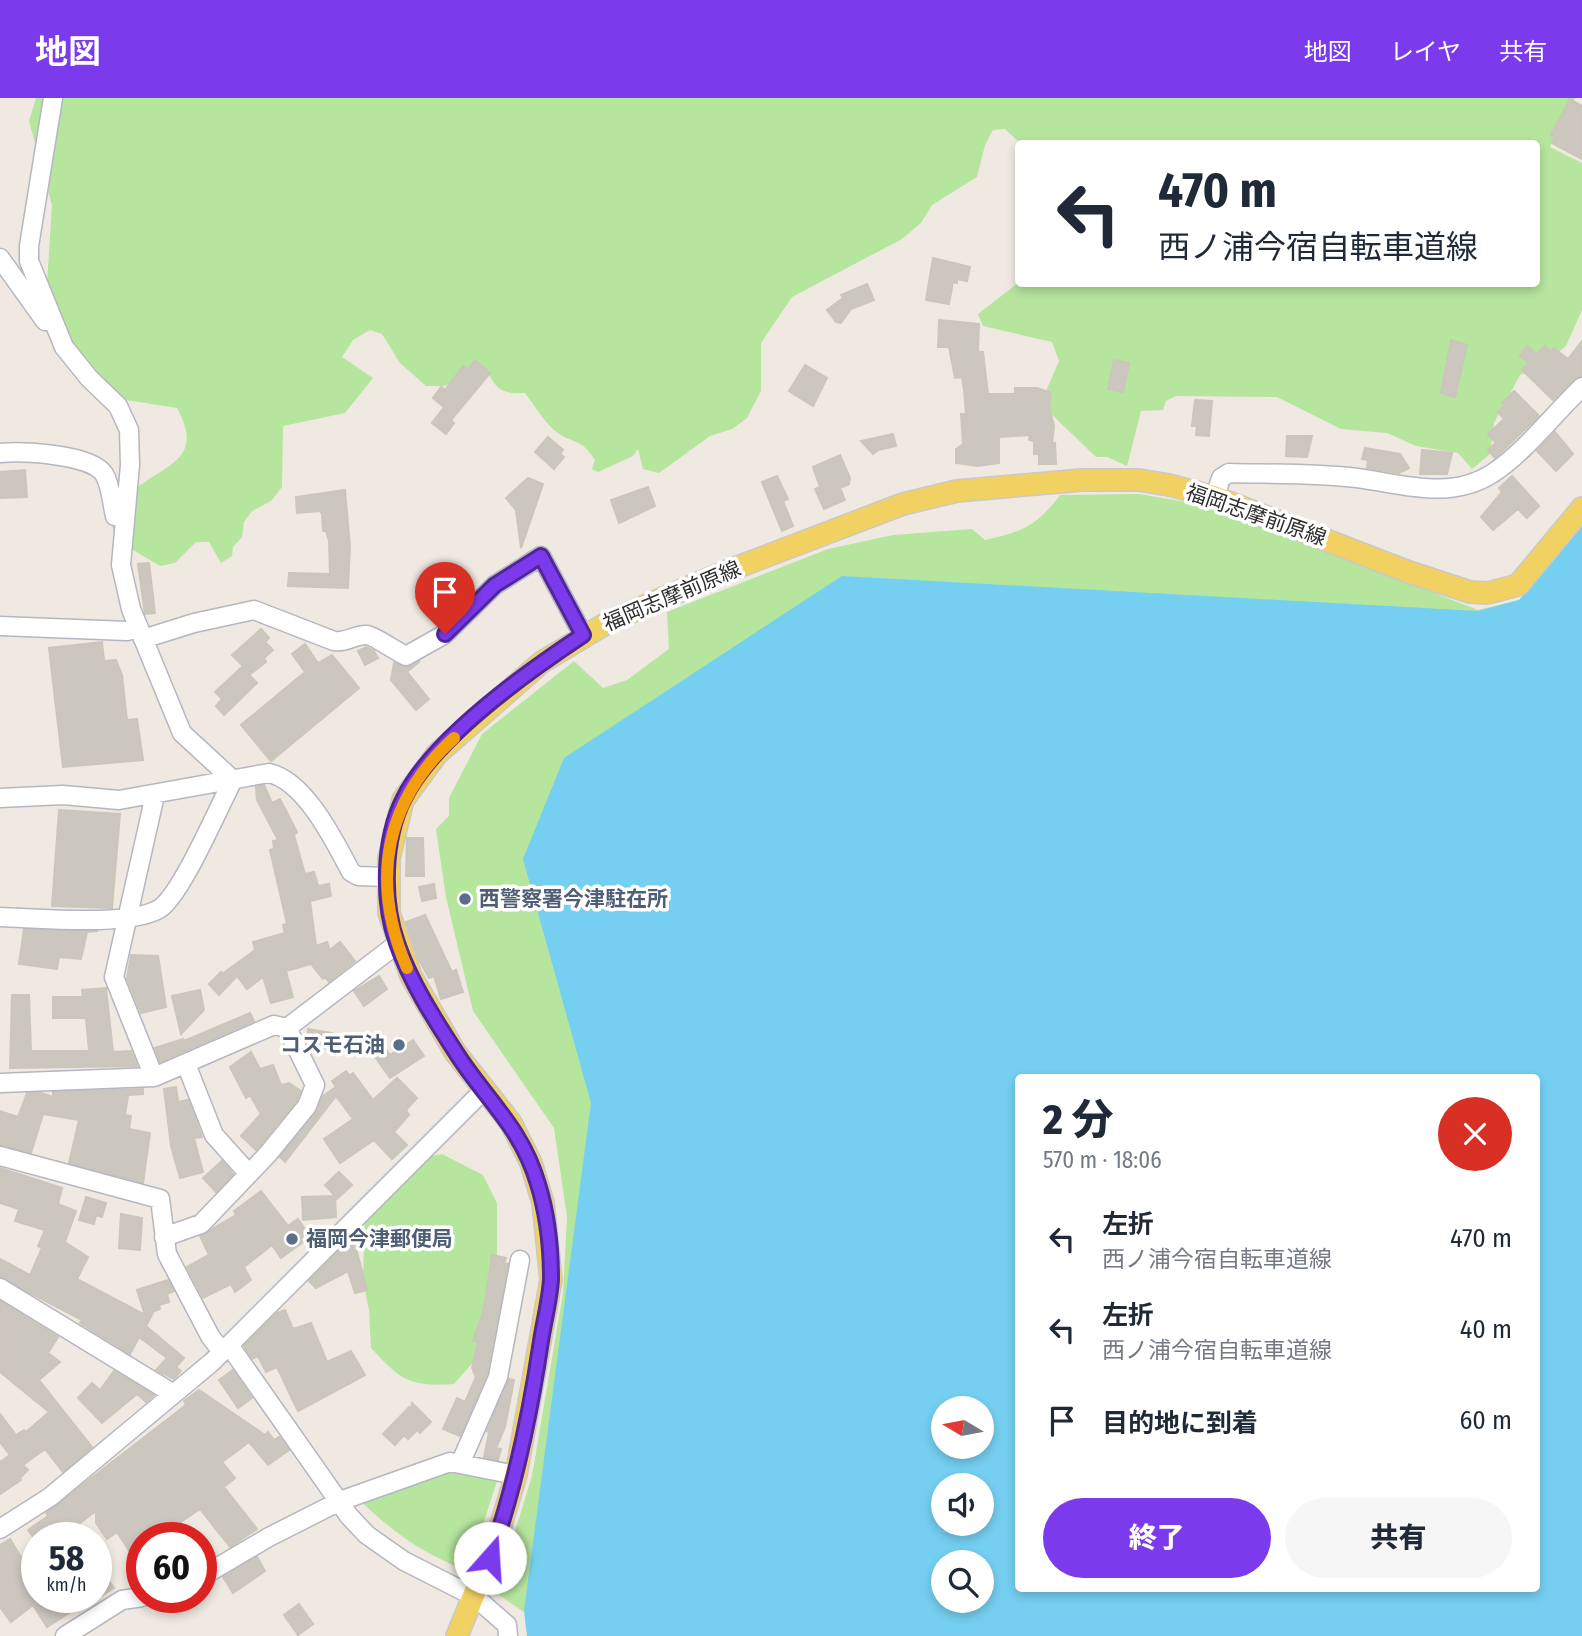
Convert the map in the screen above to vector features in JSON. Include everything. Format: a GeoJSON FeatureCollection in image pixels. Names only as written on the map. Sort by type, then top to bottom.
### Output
{"type":"FeatureCollection","features":[{"type":"Feature","properties":{"kind":"main road","name":"福岡志摩前原線"},"geometry":{"type":"LineString","coordinates":[[457,1636],[475,1597],[516,1475],[551,1280],[543,1203],[531,1163],[511,1123],[483,1091],[436,1020],[411,976],[397,944],[389,913],[387,877],[391,844],[403,800],[418,775],[437,754],[542,662],[583,635],[641,606],[816,536],[903,504],[957,491],[1070,481],[1139,480],[1215,497],[1406,571],[1470,592],[1488,593],[1518,585],[1582,508]]}},
{"type":"Feature","properties":{"kind":"street"},"geometry":{"type":"LineString","coordinates":[[53,98],[29,254],[64,347]]}},
{"type":"Feature","properties":{"kind":"street"},"geometry":{"type":"LineString","coordinates":[[0,258],[64,347],[89,378],[118,406],[129,430],[130,465],[123,517],[121,565],[123,587],[182,733],[233,780]]}},
{"type":"Feature","properties":{"kind":"street"},"geometry":{"type":"LineString","coordinates":[[1215,497],[1221,478],[1229,473],[1358,478],[1414,489],[1446,489],[1474,481],[1492,474],[1519,451],[1582,387]]}},
{"type":"Feature","properties":{"kind":"street"},"geometry":{"type":"LineString","coordinates":[[0,453],[41,452],[94,466],[104,474],[115,516],[123,517]]}},
{"type":"Feature","properties":{"kind":"street"},"geometry":{"type":"LineString","coordinates":[[0,626],[127,631],[141,634],[254,610],[344,643],[364,634],[374,636],[382,645],[405,656],[445,634],[495,585],[541,556],[583,635]]}},
{"type":"Feature","properties":{"kind":"street"},"geometry":{"type":"LineString","coordinates":[[0,798],[63,795],[119,800],[269,773],[284,776],[325,823],[351,872],[358,876],[387,877]]}},
{"type":"Feature","properties":{"kind":"street"},"geometry":{"type":"LineString","coordinates":[[0,917],[125,919],[160,909],[182,884],[233,780]]}},
{"type":"Feature","properties":{"kind":"street"},"geometry":{"type":"LineString","coordinates":[[154,1077],[114,976],[155,795]]}},
{"type":"Feature","properties":{"kind":"street"},"geometry":{"type":"LineString","coordinates":[[287,1028],[397,944]]}},
{"type":"Feature","properties":{"kind":"street"},"geometry":{"type":"LineString","coordinates":[[0,1083],[154,1077],[274,1025],[287,1028]]}},
{"type":"Feature","properties":{"kind":"street"},"geometry":{"type":"LineString","coordinates":[[164,1237],[201,1224],[250,1174],[307,1106],[315,1085],[287,1028]]}},
{"type":"Feature","properties":{"kind":"street"},"geometry":{"type":"LineString","coordinates":[[186,1063],[214,1135],[250,1174]]}},
{"type":"Feature","properties":{"kind":"street"},"geometry":{"type":"LineString","coordinates":[[2,1525],[50,1497],[130,1434],[172,1393],[225,1348],[483,1091]]}},
{"type":"Feature","properties":{"kind":"street"},"geometry":{"type":"LineString","coordinates":[[0,1156],[160,1199],[167,1254],[210,1336],[225,1348],[349,1516],[377,1542],[434,1579],[475,1597],[507,1625],[508,1636]]}},
{"type":"Feature","properties":{"kind":"street"},"geometry":{"type":"LineString","coordinates":[[460,1464],[498,1377],[520,1260]]}},
{"type":"Feature","properties":{"kind":"street"},"geometry":{"type":"LineString","coordinates":[[0,1288],[172,1393]]}},
{"type":"Feature","properties":{"kind":"street"},"geometry":{"type":"LineString","coordinates":[[217,1568],[269,1537],[340,1501],[450,1462],[516,1475]]}},
{"type":"Feature","properties":{"kind":"street"},"geometry":{"type":"LineString","coordinates":[[65,1636],[126,1599]]}},
{"type":"Feature","properties":{"kind":"green space"},"geometry":{"type":"Polygon","coordinates":[[[36,98],[1576,98],[1569,103],[1550,147],[1582,163],[1582,310],[1566,346],[1546,362],[1520,375],[1494,423],[1490,454],[1472,469],[1458,453],[1416,446],[1387,433],[1341,429],[1277,397],[1176,396],[1166,401],[1163,410],[1141,411],[1127,466],[1107,457],[1096,457],[1046,409],[1043,398],[1059,361],[1052,342],[983,326],[978,314],[1015,285],[1540,287],[1540,140],[1017,140],[1005,129],[993,130],[985,145],[977,177],[932,205],[921,223],[902,239],[792,297],[761,343],[761,391],[747,418],[732,429],[710,436],[659,473],[643,469],[638,449],[633,456],[598,472],[592,469],[595,460],[590,452],[554,430],[525,393],[511,393],[497,387],[487,370],[444,386],[426,386],[400,363],[382,334],[370,330],[353,340],[342,357],[373,378],[345,413],[283,426],[282,487],[271,501],[252,511],[244,522],[242,537],[233,547],[232,556],[221,563],[209,542],[196,542],[175,563],[160,566],[116,540],[112,526],[132,491],[179,457],[187,438],[184,424],[177,408],[126,400],[105,385],[70,341],[47,284],[52,205],[29,121],[36,98]]]}},
{"type":"Feature","properties":{"kind":"green space"},"geometry":{"type":"Polygon","coordinates":[[[1139,494],[1186,502],[1244,519],[1478,610],[1519,600],[995,773],[1015,1358],[1015,1447],[994,1456],[994,1396],[931,1396],[931,1460],[985,1460],[955,1473],[931,1473],[931,1483],[799,1540],[524,1612],[496,1593],[532,1476],[563,1293],[567,1217],[554,1128],[473,1011],[446,897],[436,829],[449,816],[449,798],[482,734],[574,661],[603,688],[627,680],[669,649],[667,612],[828,549],[893,535],[972,529],[985,540],[1009,534],[1036,521],[1060,495],[1139,494]]]}},
{"type":"Feature","properties":{"kind":"green space"},"geometry":{"type":"Polygon","coordinates":[[[442,1154],[483,1175],[497,1203],[497,1258],[476,1359],[454,1384],[439,1385],[407,1379],[390,1368],[371,1348],[369,1310],[363,1281],[365,1212],[424,1158],[442,1154]]]}},
{"type":"Feature","properties":{"kind":"green space"},"geometry":{"type":"Polygon","coordinates":[[[452,1468],[498,1478],[468,1571],[409,1541],[358,1498],[452,1468]]]}},
{"type":"Feature","properties":{"kind":"water"},"geometry":{"type":"Polygon","coordinates":[[[1582,526],[1582,1636],[527,1636],[524,1611],[591,1103],[523,859],[564,758],[842,576],[1478,611],[1519,600],[1582,526]]]}},
{"type":"Feature","properties":{"kind":"building"},"geometry":{"type":"Polygon","coordinates":[[[1570,99],[1582,106],[1582,159],[1552,143],[1555,137],[1551,135],[1570,99]]]}},
{"type":"Feature","properties":{"kind":"building"},"geometry":{"type":"Polygon","coordinates":[[[933,258],[970,267],[967,281],[957,279],[957,283],[953,282],[949,304],[926,300],[933,258]]]}},
{"type":"Feature","properties":{"kind":"building"},"geometry":{"type":"Polygon","coordinates":[[[867,284],[874,300],[851,309],[841,323],[836,322],[827,310],[843,298],[841,295],[867,284]]]}},
{"type":"Feature","properties":{"kind":"building"},"geometry":{"type":"Polygon","coordinates":[[[939,320],[979,324],[978,352],[983,352],[988,394],[1015,394],[1015,388],[1037,388],[1051,393],[1049,407],[1054,426],[1052,443],[1055,443],[1056,464],[1039,464],[1039,454],[1034,454],[1034,441],[1029,440],[1030,435],[999,437],[999,463],[978,466],[956,463],[956,449],[963,444],[961,414],[966,414],[964,390],[962,377],[955,378],[949,347],[938,347],[939,320]]]}},
{"type":"Feature","properties":{"kind":"building"},"geometry":{"type":"Polygon","coordinates":[[[1451,340],[1467,345],[1455,397],[1441,393],[1451,340]]]}},
{"type":"Feature","properties":{"kind":"building"},"geometry":{"type":"Polygon","coordinates":[[[1582,341],[1582,376],[1574,379],[1553,400],[1522,370],[1529,363],[1520,356],[1527,346],[1537,354],[1545,346],[1551,352],[1554,348],[1568,359],[1582,341]]]}},
{"type":"Feature","properties":{"kind":"building"},"geometry":{"type":"Polygon","coordinates":[[[475,360],[490,373],[451,420],[454,423],[446,434],[432,423],[444,407],[433,398],[441,387],[445,390],[463,366],[468,369],[475,360]]]}},
{"type":"Feature","properties":{"kind":"building"},"geometry":{"type":"Polygon","coordinates":[[[1114,360],[1129,363],[1123,392],[1108,389],[1114,360]]]}},
{"type":"Feature","properties":{"kind":"building"},"geometry":{"type":"Polygon","coordinates":[[[805,365],[827,378],[813,406],[789,391],[805,365]]]}},
{"type":"Feature","properties":{"kind":"building"},"geometry":{"type":"Polygon","coordinates":[[[1514,391],[1539,416],[1495,458],[1488,450],[1496,443],[1488,434],[1504,419],[1498,412],[1505,406],[1502,403],[1514,391]]]}},
{"type":"Feature","properties":{"kind":"building"},"geometry":{"type":"Polygon","coordinates":[[[1195,400],[1212,401],[1209,436],[1196,435],[1197,426],[1192,426],[1195,400]]]}},
{"type":"Feature","properties":{"kind":"building"},"geometry":{"type":"Polygon","coordinates":[[[1555,432],[1573,454],[1556,471],[1537,451],[1555,432]]]}},
{"type":"Feature","properties":{"kind":"building"},"geometry":{"type":"Polygon","coordinates":[[[893,434],[896,446],[878,450],[873,454],[861,441],[893,434]]]}},
{"type":"Feature","properties":{"kind":"building"},"geometry":{"type":"Polygon","coordinates":[[[1287,436],[1312,436],[1307,457],[1286,456],[1287,436]]]}},
{"type":"Feature","properties":{"kind":"building"},"geometry":{"type":"Polygon","coordinates":[[[548,437],[563,450],[560,454],[564,457],[554,469],[535,452],[548,437]]]}},
{"type":"Feature","properties":{"kind":"building"},"geometry":{"type":"Polygon","coordinates":[[[1365,448],[1400,454],[1409,468],[1399,473],[1367,468],[1368,460],[1362,459],[1365,448]]]}},
{"type":"Feature","properties":{"kind":"building"},"geometry":{"type":"Polygon","coordinates":[[[1422,450],[1452,453],[1447,474],[1420,474],[1422,450]]]}},
{"type":"Feature","properties":{"kind":"building"},"geometry":{"type":"Polygon","coordinates":[[[840,455],[850,478],[849,484],[840,488],[845,500],[824,509],[815,489],[820,487],[813,467],[840,455]]]}},
{"type":"Feature","properties":{"kind":"building"},"geometry":{"type":"Polygon","coordinates":[[[25,470],[27,497],[0,498],[0,472],[25,470]]]}},
{"type":"Feature","properties":{"kind":"building"},"geometry":{"type":"Polygon","coordinates":[[[777,476],[788,499],[783,501],[793,526],[782,531],[762,482],[777,476]]]}},
{"type":"Feature","properties":{"kind":"building"},"geometry":{"type":"Polygon","coordinates":[[[1512,476],[1539,506],[1527,518],[1518,509],[1493,530],[1481,517],[1502,492],[1499,488],[1512,476]]]}},
{"type":"Feature","properties":{"kind":"building"},"geometry":{"type":"Polygon","coordinates":[[[528,478],[543,484],[521,548],[516,510],[506,498],[528,478]]]}},
{"type":"Feature","properties":{"kind":"building"},"geometry":{"type":"Polygon","coordinates":[[[648,487],[655,506],[619,523],[611,500],[648,487]]]}},
{"type":"Feature","properties":{"kind":"building"},"geometry":{"type":"Polygon","coordinates":[[[345,490],[350,547],[348,588],[288,586],[289,573],[330,574],[329,541],[326,531],[323,531],[322,514],[320,511],[297,513],[296,497],[345,490]]]}},
{"type":"Feature","properties":{"kind":"building"},"geometry":{"type":"Polygon","coordinates":[[[149,563],[155,613],[145,614],[138,564],[149,563]]]}},
{"type":"Feature","properties":{"kind":"building"},"geometry":{"type":"Polygon","coordinates":[[[261,629],[269,638],[265,642],[273,650],[264,658],[266,662],[249,675],[257,683],[224,715],[216,706],[222,699],[215,692],[243,666],[232,655],[261,629]]]}},
{"type":"Feature","properties":{"kind":"building"},"geometry":{"type":"Polygon","coordinates":[[[102,642],[104,661],[116,660],[122,675],[127,720],[137,719],[143,760],[63,767],[49,648],[102,642]]]}},
{"type":"Feature","properties":{"kind":"building"},"geometry":{"type":"Polygon","coordinates":[[[305,644],[318,663],[332,655],[359,688],[271,761],[241,725],[305,672],[292,654],[305,644]]]}},
{"type":"Feature","properties":{"kind":"building"},"geometry":{"type":"Polygon","coordinates":[[[366,647],[374,651],[378,658],[365,665],[358,651],[366,647]]]}},
{"type":"Feature","properties":{"kind":"building"},"geometry":{"type":"Polygon","coordinates":[[[420,661],[407,672],[429,699],[416,710],[391,680],[394,663],[407,667],[420,661]]]}},
{"type":"Feature","properties":{"kind":"building"},"geometry":{"type":"Polygon","coordinates":[[[264,785],[272,803],[280,799],[297,832],[294,835],[305,874],[314,872],[318,886],[329,884],[331,896],[310,901],[316,946],[327,942],[330,950],[340,942],[355,961],[329,982],[325,977],[323,979],[311,964],[286,971],[293,997],[271,1003],[263,977],[247,989],[237,976],[219,995],[209,984],[221,972],[222,974],[255,950],[253,942],[285,933],[283,925],[287,924],[270,850],[274,849],[273,841],[278,840],[257,800],[256,787],[264,785]]]}},
{"type":"Feature","properties":{"kind":"building"},"geometry":{"type":"Polygon","coordinates":[[[59,810],[120,814],[112,908],[52,906],[59,810]]]}},
{"type":"Feature","properties":{"kind":"building"},"geometry":{"type":"Polygon","coordinates":[[[407,838],[423,838],[424,876],[406,876],[407,838]]]}},
{"type":"Feature","properties":{"kind":"building"},"geometry":{"type":"Polygon","coordinates":[[[434,884],[436,898],[422,901],[419,887],[434,884]]]}},
{"type":"Feature","properties":{"kind":"building"},"geometry":{"type":"Polygon","coordinates":[[[425,915],[452,972],[456,970],[463,992],[441,999],[434,976],[429,978],[418,958],[406,922],[425,915]]]}},
{"type":"Feature","properties":{"kind":"building"},"geometry":{"type":"Polygon","coordinates":[[[24,929],[98,931],[87,932],[81,959],[59,957],[57,969],[19,964],[24,929]]]}},
{"type":"Feature","properties":{"kind":"building"},"geometry":{"type":"Polygon","coordinates":[[[131,955],[158,956],[166,1007],[141,1013],[127,978],[131,955]]]}},
{"type":"Feature","properties":{"kind":"building"},"geometry":{"type":"Polygon","coordinates":[[[379,976],[387,989],[364,1006],[354,991],[379,976]]]}},
{"type":"Feature","properties":{"kind":"building"},"geometry":{"type":"Polygon","coordinates":[[[106,988],[113,1052],[131,1051],[137,1066],[10,1068],[12,995],[29,995],[31,1051],[89,1051],[86,1018],[53,1018],[53,997],[83,997],[82,990],[106,988]]]}},
{"type":"Feature","properties":{"kind":"building"},"geometry":{"type":"Polygon","coordinates":[[[200,990],[204,1010],[181,1034],[172,996],[200,990]]]}},
{"type":"Feature","properties":{"kind":"building"},"geometry":{"type":"Polygon","coordinates":[[[250,1013],[254,1021],[160,1062],[155,1048],[183,1039],[184,1041],[250,1013]]]}},
{"type":"Feature","properties":{"kind":"building"},"geometry":{"type":"Polygon","coordinates":[[[308,1029],[332,1033],[329,1049],[308,1045],[308,1029]]]}},
{"type":"Feature","properties":{"kind":"building"},"geometry":{"type":"Polygon","coordinates":[[[413,1040],[424,1056],[390,1078],[373,1054],[384,1046],[390,1055],[413,1040]]]}},
{"type":"Feature","properties":{"kind":"building"},"geometry":{"type":"Polygon","coordinates":[[[251,1052],[260,1069],[273,1065],[281,1085],[289,1083],[301,1091],[297,1100],[256,1150],[241,1136],[261,1114],[250,1095],[246,1098],[230,1067],[251,1052]]]}},
{"type":"Feature","properties":{"kind":"building"},"geometry":{"type":"Polygon","coordinates":[[[346,1071],[350,1076],[353,1073],[373,1100],[397,1078],[417,1098],[406,1110],[409,1115],[394,1132],[407,1145],[392,1159],[374,1140],[340,1163],[324,1139],[353,1119],[336,1096],[285,1162],[280,1157],[316,1113],[323,1096],[336,1087],[332,1081],[346,1071]]]}},
{"type":"Feature","properties":{"kind":"building"},"geometry":{"type":"Polygon","coordinates":[[[176,1087],[178,1102],[188,1100],[202,1137],[194,1138],[203,1172],[180,1178],[171,1146],[164,1089],[176,1087]]]}},
{"type":"Feature","properties":{"kind":"building"},"geometry":{"type":"Polygon","coordinates":[[[143,1089],[143,1094],[128,1095],[125,1115],[131,1116],[129,1129],[150,1133],[143,1183],[69,1163],[79,1120],[43,1114],[31,1153],[0,1145],[0,1111],[18,1117],[27,1093],[41,1093],[53,1097],[53,1092],[143,1089]]]}},
{"type":"Feature","properties":{"kind":"building"},"geometry":{"type":"Polygon","coordinates":[[[222,1161],[233,1174],[216,1192],[203,1178],[222,1161]]]}},
{"type":"Feature","properties":{"kind":"building"},"geometry":{"type":"Polygon","coordinates":[[[0,1168],[62,1188],[58,1204],[76,1211],[65,1242],[88,1257],[77,1279],[145,1315],[137,1290],[168,1280],[174,1291],[167,1294],[169,1302],[159,1305],[160,1309],[154,1311],[146,1326],[184,1358],[176,1367],[181,1371],[174,1379],[156,1370],[167,1358],[139,1337],[130,1354],[80,1323],[82,1320],[0,1277],[0,1259],[30,1275],[42,1248],[38,1246],[45,1230],[15,1221],[19,1209],[0,1203],[0,1168]]]}},
{"type":"Feature","properties":{"kind":"building"},"geometry":{"type":"Polygon","coordinates":[[[339,1172],[352,1185],[337,1199],[325,1185],[339,1172]]]}},
{"type":"Feature","properties":{"kind":"building"},"geometry":{"type":"Polygon","coordinates":[[[261,1191],[288,1226],[298,1219],[310,1237],[281,1258],[272,1245],[244,1267],[251,1280],[235,1292],[231,1284],[203,1298],[187,1267],[209,1255],[200,1236],[236,1215],[234,1211],[261,1191]]]}},
{"type":"Feature","properties":{"kind":"building"},"geometry":{"type":"Polygon","coordinates":[[[335,1196],[336,1217],[303,1220],[302,1197],[335,1196]]]}},
{"type":"Feature","properties":{"kind":"building"},"geometry":{"type":"Polygon","coordinates":[[[86,1197],[106,1203],[102,1217],[96,1215],[94,1224],[79,1220],[86,1197]]]}},
{"type":"Feature","properties":{"kind":"building"},"geometry":{"type":"Polygon","coordinates":[[[121,1214],[142,1218],[140,1250],[119,1248],[121,1214]]]}},
{"type":"Feature","properties":{"kind":"building"},"geometry":{"type":"Polygon","coordinates":[[[353,1237],[367,1290],[355,1293],[348,1271],[316,1288],[309,1281],[353,1237]]]}},
{"type":"Feature","properties":{"kind":"building"},"geometry":{"type":"Polygon","coordinates":[[[492,1255],[506,1258],[504,1263],[508,1264],[487,1374],[460,1436],[443,1429],[457,1398],[465,1402],[476,1377],[472,1368],[478,1342],[473,1341],[484,1309],[492,1255]]]}},
{"type":"Feature","properties":{"kind":"building"},"geometry":{"type":"Polygon","coordinates":[[[0,1301],[58,1337],[48,1353],[60,1362],[39,1380],[92,1447],[63,1472],[45,1449],[23,1465],[28,1470],[21,1480],[0,1494],[0,1462],[10,1455],[0,1442],[0,1414],[16,1435],[24,1430],[26,1432],[49,1412],[0,1372],[0,1301]]]}},
{"type":"Feature","properties":{"kind":"building"},"geometry":{"type":"Polygon","coordinates":[[[285,1310],[293,1329],[311,1323],[327,1362],[351,1351],[365,1375],[298,1411],[277,1367],[266,1372],[258,1356],[252,1359],[244,1346],[277,1313],[285,1310]]]}},
{"type":"Feature","properties":{"kind":"building"},"geometry":{"type":"Polygon","coordinates":[[[233,1370],[252,1398],[238,1408],[219,1380],[233,1370]]]}},
{"type":"Feature","properties":{"kind":"building"},"geometry":{"type":"Polygon","coordinates":[[[114,1371],[154,1395],[146,1402],[137,1394],[102,1423],[78,1398],[92,1383],[100,1390],[114,1371]]]}},
{"type":"Feature","properties":{"kind":"building"},"geometry":{"type":"Polygon","coordinates":[[[509,1379],[514,1380],[505,1427],[496,1448],[501,1449],[498,1460],[484,1457],[489,1433],[487,1431],[509,1379]]]}},
{"type":"Feature","properties":{"kind":"building"},"geometry":{"type":"Polygon","coordinates":[[[199,1390],[265,1435],[268,1432],[274,1440],[279,1437],[289,1450],[268,1465],[249,1442],[222,1462],[235,1478],[224,1487],[257,1529],[230,1547],[217,1531],[217,1522],[210,1522],[200,1509],[181,1522],[126,1522],[126,1546],[117,1532],[112,1536],[112,1522],[96,1522],[96,1511],[81,1522],[39,1522],[48,1516],[46,1513],[186,1405],[184,1401],[199,1390]]]}},
{"type":"Feature","properties":{"kind":"building"},"geometry":{"type":"Polygon","coordinates":[[[412,1403],[431,1422],[420,1433],[417,1430],[408,1439],[404,1435],[395,1445],[383,1434],[409,1407],[411,1410],[412,1403]]]}},
{"type":"Feature","properties":{"kind":"building"},"geometry":{"type":"Polygon","coordinates":[[[10,1539],[21,1557],[23,1613],[11,1622],[0,1607],[0,1545],[10,1539]]]}},
{"type":"Feature","properties":{"kind":"building"},"geometry":{"type":"Polygon","coordinates":[[[257,1557],[265,1571],[233,1593],[223,1577],[257,1557]]]}},
{"type":"Feature","properties":{"kind":"building"},"geometry":{"type":"Polygon","coordinates":[[[299,1604],[313,1624],[298,1635],[284,1615],[299,1604]]]}},
{"type":"Feature","properties":{"kind":"building"},"geometry":{"type":"Polygon","coordinates":[[[38,1613],[69,1613],[47,1627],[38,1613]]]}},
{"type":"Feature","properties":{"kind":"slow traffic"},"geometry":{"type":"LineString","coordinates":[[407,968],[397,944],[386,895],[391,844],[403,800],[418,775],[454,738]]}},
{"type":"Feature","properties":{"kind":"place","name":"西警察署今津駐在所"},"geometry":{"type":"Point","coordinates":[465,899]}},
{"type":"Feature","properties":{"kind":"place","name":"コスモ石油"},"geometry":{"type":"Point","coordinates":[399,1045]}},
{"type":"Feature","properties":{"kind":"place","name":"福岡今津郵便局"},"geometry":{"type":"Point","coordinates":[292,1239]}},
{"type":"Feature","properties":{"kind":"route"},"geometry":{"type":"LineString","coordinates":[[445,634],[495,585],[541,556],[583,635],[542,662],[489,706],[418,775],[403,800],[388,859],[386,895],[389,913],[397,944],[411,976],[455,1052],[483,1091],[511,1123],[531,1163],[543,1203],[551,1280],[516,1475],[490,1558]]}}]}
